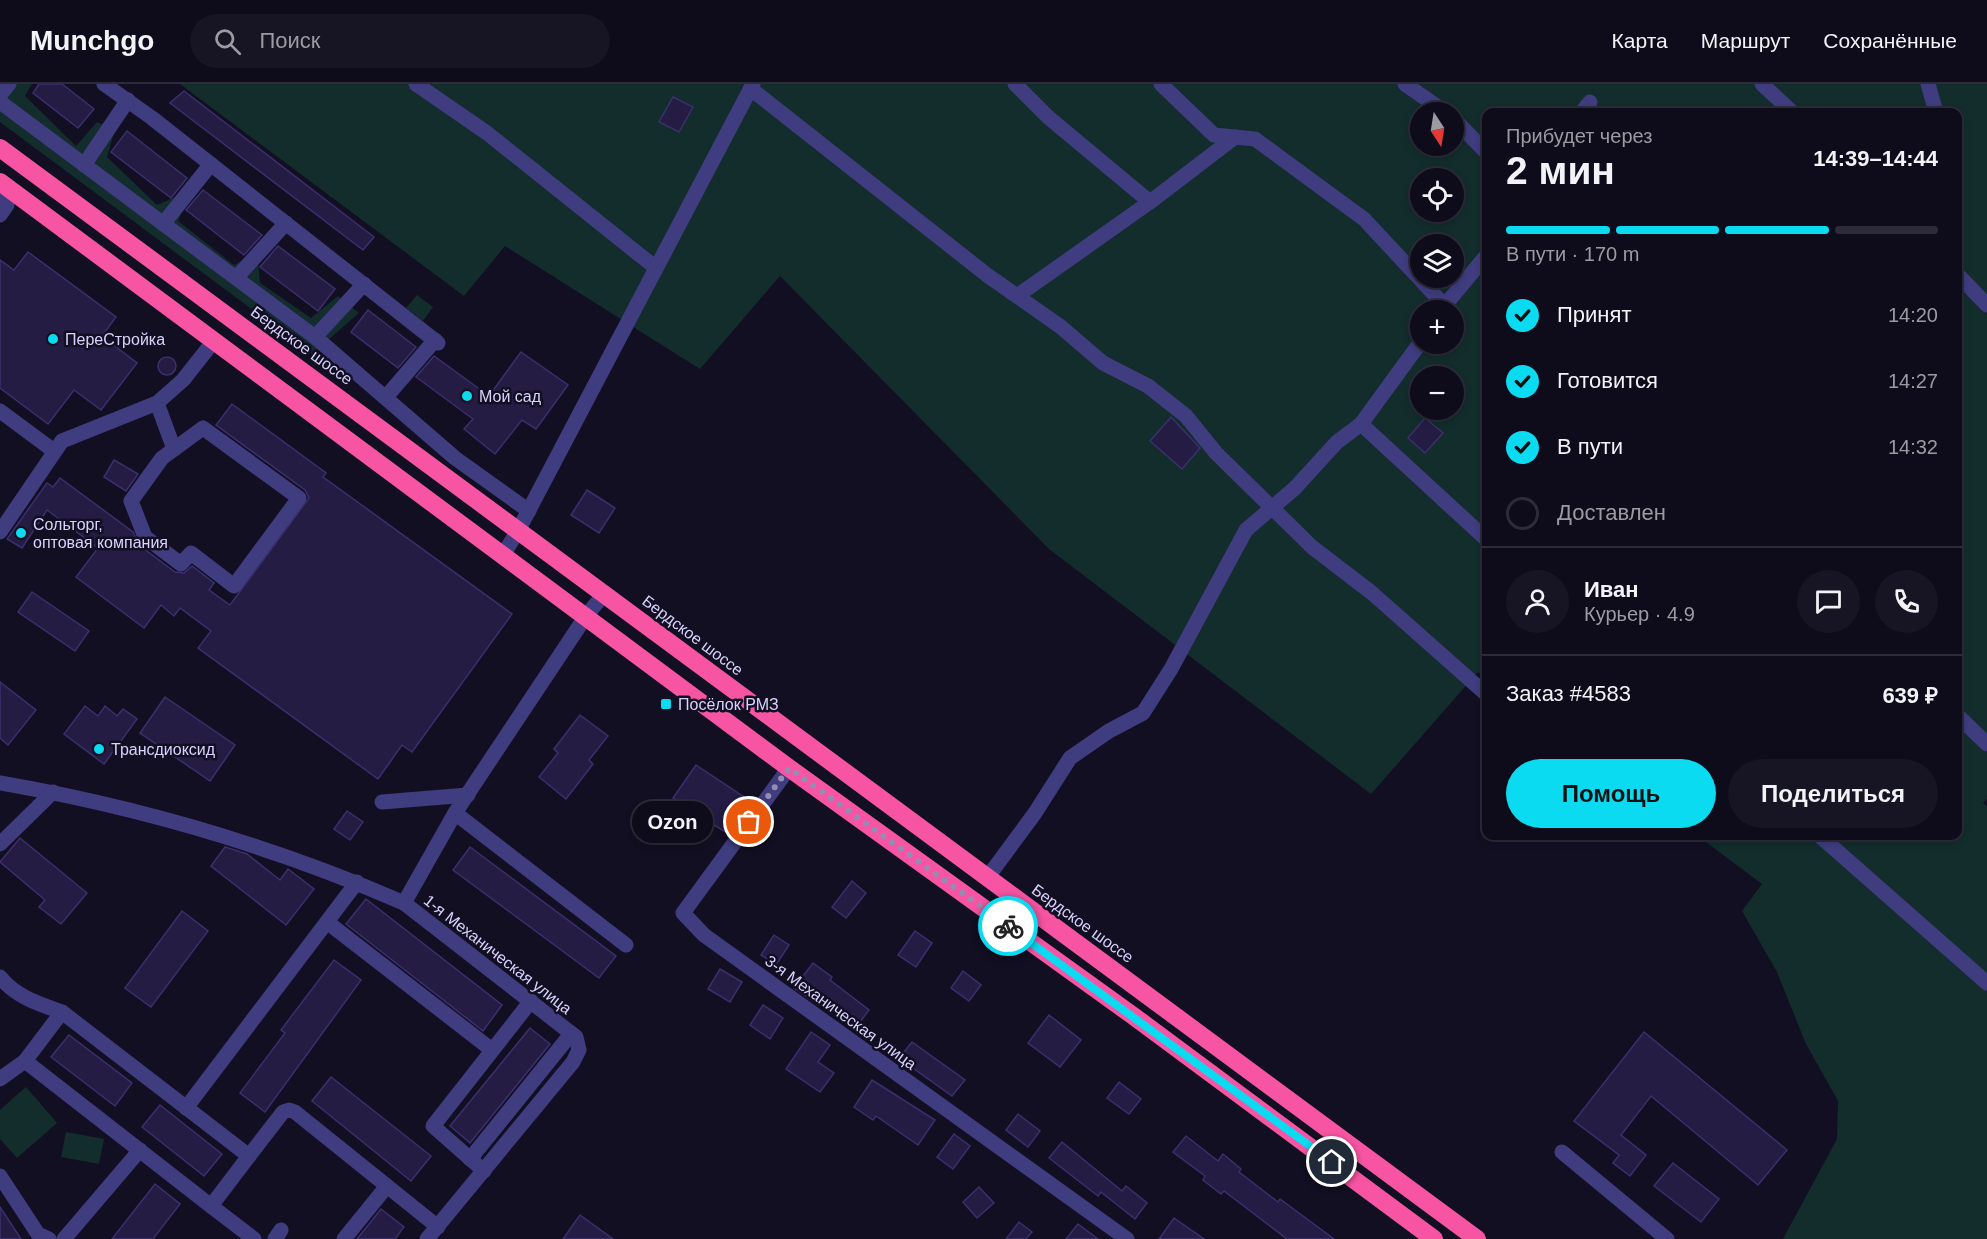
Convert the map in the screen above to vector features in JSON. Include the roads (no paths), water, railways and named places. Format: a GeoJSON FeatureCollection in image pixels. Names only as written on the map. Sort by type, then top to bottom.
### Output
{"type":"FeatureCollection","features":[{"type":"Feature","properties":{"kind":"highway","name":"Бердское шоссе"},"geometry":{"type":"LineString","coordinates":[[0,148],[1477,1239]]}},
{"type":"Feature","properties":{"kind":"highway"},"geometry":{"type":"LineString","coordinates":[[0,182],[789,768],[1132,1015],[1424,1236]]}},
{"type":"Feature","properties":{"kind":"street"},"geometry":{"type":"LineString","coordinates":[[0,95],[9,84]]}},
{"type":"Feature","properties":{"kind":"street"},"geometry":{"type":"LineString","coordinates":[[105,84],[211,164],[436,341],[386,397]]}},
{"type":"Feature","properties":{"kind":"street"},"geometry":{"type":"LineString","coordinates":[[416,84],[487,133],[656,268]]}},
{"type":"Feature","properties":{"kind":"street"},"geometry":{"type":"LineString","coordinates":[[1015,84],[1048,117],[1150,202]]}},
{"type":"Feature","properties":{"kind":"street"},"geometry":{"type":"LineString","coordinates":[[1161,84],[1214,135],[1255,139],[1364,219],[1436,300]]}},
{"type":"Feature","properties":{"kind":"street"},"geometry":{"type":"LineString","coordinates":[[1405,84],[1431,102]]}},
{"type":"Feature","properties":{"kind":"street"},"geometry":{"type":"LineString","coordinates":[[1762,84],[1788,108]]}},
{"type":"Feature","properties":{"kind":"street"},"geometry":{"type":"LineString","coordinates":[[1928,84],[1935,108]]}},
{"type":"Feature","properties":{"kind":"street"},"geometry":{"type":"LineString","coordinates":[[503,555],[519,530],[752,86],[1017,296],[1061,327],[1103,363],[1148,386],[1185,416],[1216,453],[1312,547],[1372,593],[1482,690]]}},
{"type":"Feature","properties":{"kind":"street"},"geometry":{"type":"LineString","coordinates":[[84,165],[128,100]]}},
{"type":"Feature","properties":{"kind":"street"},"geometry":{"type":"LineString","coordinates":[[0,102],[315,337],[529,511]]}},
{"type":"Feature","properties":{"kind":"street"},"geometry":{"type":"LineString","coordinates":[[1464,129],[1482,148]]}},
{"type":"Feature","properties":{"kind":"street"},"geometry":{"type":"LineString","coordinates":[[1017,296],[1150,202],[1234,137]]}},
{"type":"Feature","properties":{"kind":"street"},"geometry":{"type":"LineString","coordinates":[[163,224],[211,164]]}},
{"type":"Feature","properties":{"kind":"street"},"geometry":{"type":"LineString","coordinates":[[0,200],[8,205],[0,215]]}},
{"type":"Feature","properties":{"kind":"street"},"geometry":{"type":"LineString","coordinates":[[236,278],[286,223]]}},
{"type":"Feature","properties":{"kind":"street"},"geometry":{"type":"LineString","coordinates":[[1450,300],[1482,261]]}},
{"type":"Feature","properties":{"kind":"street"},"geometry":{"type":"LineString","coordinates":[[1962,279],[1987,305]]}},
{"type":"Feature","properties":{"kind":"street"},"geometry":{"type":"LineString","coordinates":[[315,337],[364,284]]}},
{"type":"Feature","properties":{"kind":"street"},"geometry":{"type":"LineString","coordinates":[[0,532],[62,441],[157,403],[183,380],[213,342]]}},
{"type":"Feature","properties":{"kind":"street"},"geometry":{"type":"LineString","coordinates":[[987,878],[1035,813],[1070,758],[1108,731],[1143,712],[1171,669],[1246,530],[1295,488],[1337,442],[1361,424],[1412,354]]}},
{"type":"Feature","properties":{"kind":"street"},"geometry":{"type":"LineString","coordinates":[[157,403],[174,449]]}},
{"type":"Feature","properties":{"kind":"street"},"geometry":{"type":"LineString","coordinates":[[0,411],[54,451]]}},
{"type":"Feature","properties":{"kind":"street"},"geometry":{"type":"LineString","coordinates":[[1361,424],[1482,535]]}},
{"type":"Feature","properties":{"kind":"street"},"geometry":{"type":"LineString","coordinates":[[203,428],[299,498],[234,586],[191,553],[181,564],[145,537],[131,501],[162,458],[174,449],[203,428]]}},
{"type":"Feature","properties":{"kind":"street","name":"1-я Механическая улица"},"geometry":{"type":"LineString","coordinates":[[428,1239],[573,1062],[579,1050],[576,1037],[404,903],[455,813],[586,616],[605,593]]}},
{"type":"Feature","properties":{"kind":"street"},"geometry":{"type":"LineString","coordinates":[[1962,720],[1987,744]]}},
{"type":"Feature","properties":{"kind":"street","name":"3-я Механическая улица"},"geometry":{"type":"LineString","coordinates":[[789,768],[683,913],[713,942],[1127,1239]]}},
{"type":"Feature","properties":{"kind":"street"},"geometry":{"type":"LineString","coordinates":[[0,783],[141,812],[224,836],[357,882],[404,903]]}},
{"type":"Feature","properties":{"kind":"street"},"geometry":{"type":"LineString","coordinates":[[0,844],[52,792]]}},
{"type":"Feature","properties":{"kind":"street"},"geometry":{"type":"LineString","coordinates":[[382,802],[468,795]]}},
{"type":"Feature","properties":{"kind":"street"},"geometry":{"type":"LineString","coordinates":[[455,813],[626,945]]}},
{"type":"Feature","properties":{"kind":"street"},"geometry":{"type":"LineString","coordinates":[[1826,840],[1987,983]]}},
{"type":"Feature","properties":{"kind":"street"},"geometry":{"type":"LineString","coordinates":[[186,1108],[357,882]]}},
{"type":"Feature","properties":{"kind":"street"},"geometry":{"type":"LineString","coordinates":[[327,922],[492,1050]]}},
{"type":"Feature","properties":{"kind":"street"},"geometry":{"type":"LineString","coordinates":[[0,977],[8,987],[30,1000],[62,1012],[249,1156]]}},
{"type":"Feature","properties":{"kind":"street"},"geometry":{"type":"LineString","coordinates":[[484,1171],[432,1126],[531,1001]]}},
{"type":"Feature","properties":{"kind":"street"},"geometry":{"type":"LineString","coordinates":[[0,1079],[25,1061],[62,1012]]}},
{"type":"Feature","properties":{"kind":"street"},"geometry":{"type":"LineString","coordinates":[[470,1159],[571,1034]]}},
{"type":"Feature","properties":{"kind":"street"},"geometry":{"type":"LineString","coordinates":[[25,1061],[254,1239]]}},
{"type":"Feature","properties":{"kind":"street"},"geometry":{"type":"LineString","coordinates":[[211,1206],[283,1113],[289,1110],[438,1227]]}},
{"type":"Feature","properties":{"kind":"street"},"geometry":{"type":"LineString","coordinates":[[64,1239],[140,1150]]}},
{"type":"Feature","properties":{"kind":"street"},"geometry":{"type":"LineString","coordinates":[[1562,1152],[1667,1239]]}},
{"type":"Feature","properties":{"kind":"street"},"geometry":{"type":"LineString","coordinates":[[0,1176],[38,1234],[49,1239]]}},
{"type":"Feature","properties":{"kind":"street"},"geometry":{"type":"LineString","coordinates":[[344,1239],[387,1186]]}},
{"type":"Feature","properties":{"kind":"place","name":"ПереСтройка"},"geometry":{"type":"Point","coordinates":[53,339]}},
{"type":"Feature","properties":{"kind":"place","name":"Мой сад"},"geometry":{"type":"Point","coordinates":[467,396]}},
{"type":"Feature","properties":{"kind":"place","name":"Сольторг, оптовая компания"},"geometry":{"type":"Point","coordinates":[21,533]}},
{"type":"Feature","properties":{"kind":"place","name":"Посёлок РМЗ"},"geometry":{"type":"Point","coordinates":[666,704]}},
{"type":"Feature","properties":{"kind":"place","name":"Трансдиоксид"},"geometry":{"type":"Point","coordinates":[99,749]}},
{"type":"Feature","properties":{"kind":"place","name":"Ozon"},"geometry":{"type":"Point","coordinates":[749,822]}}]}
